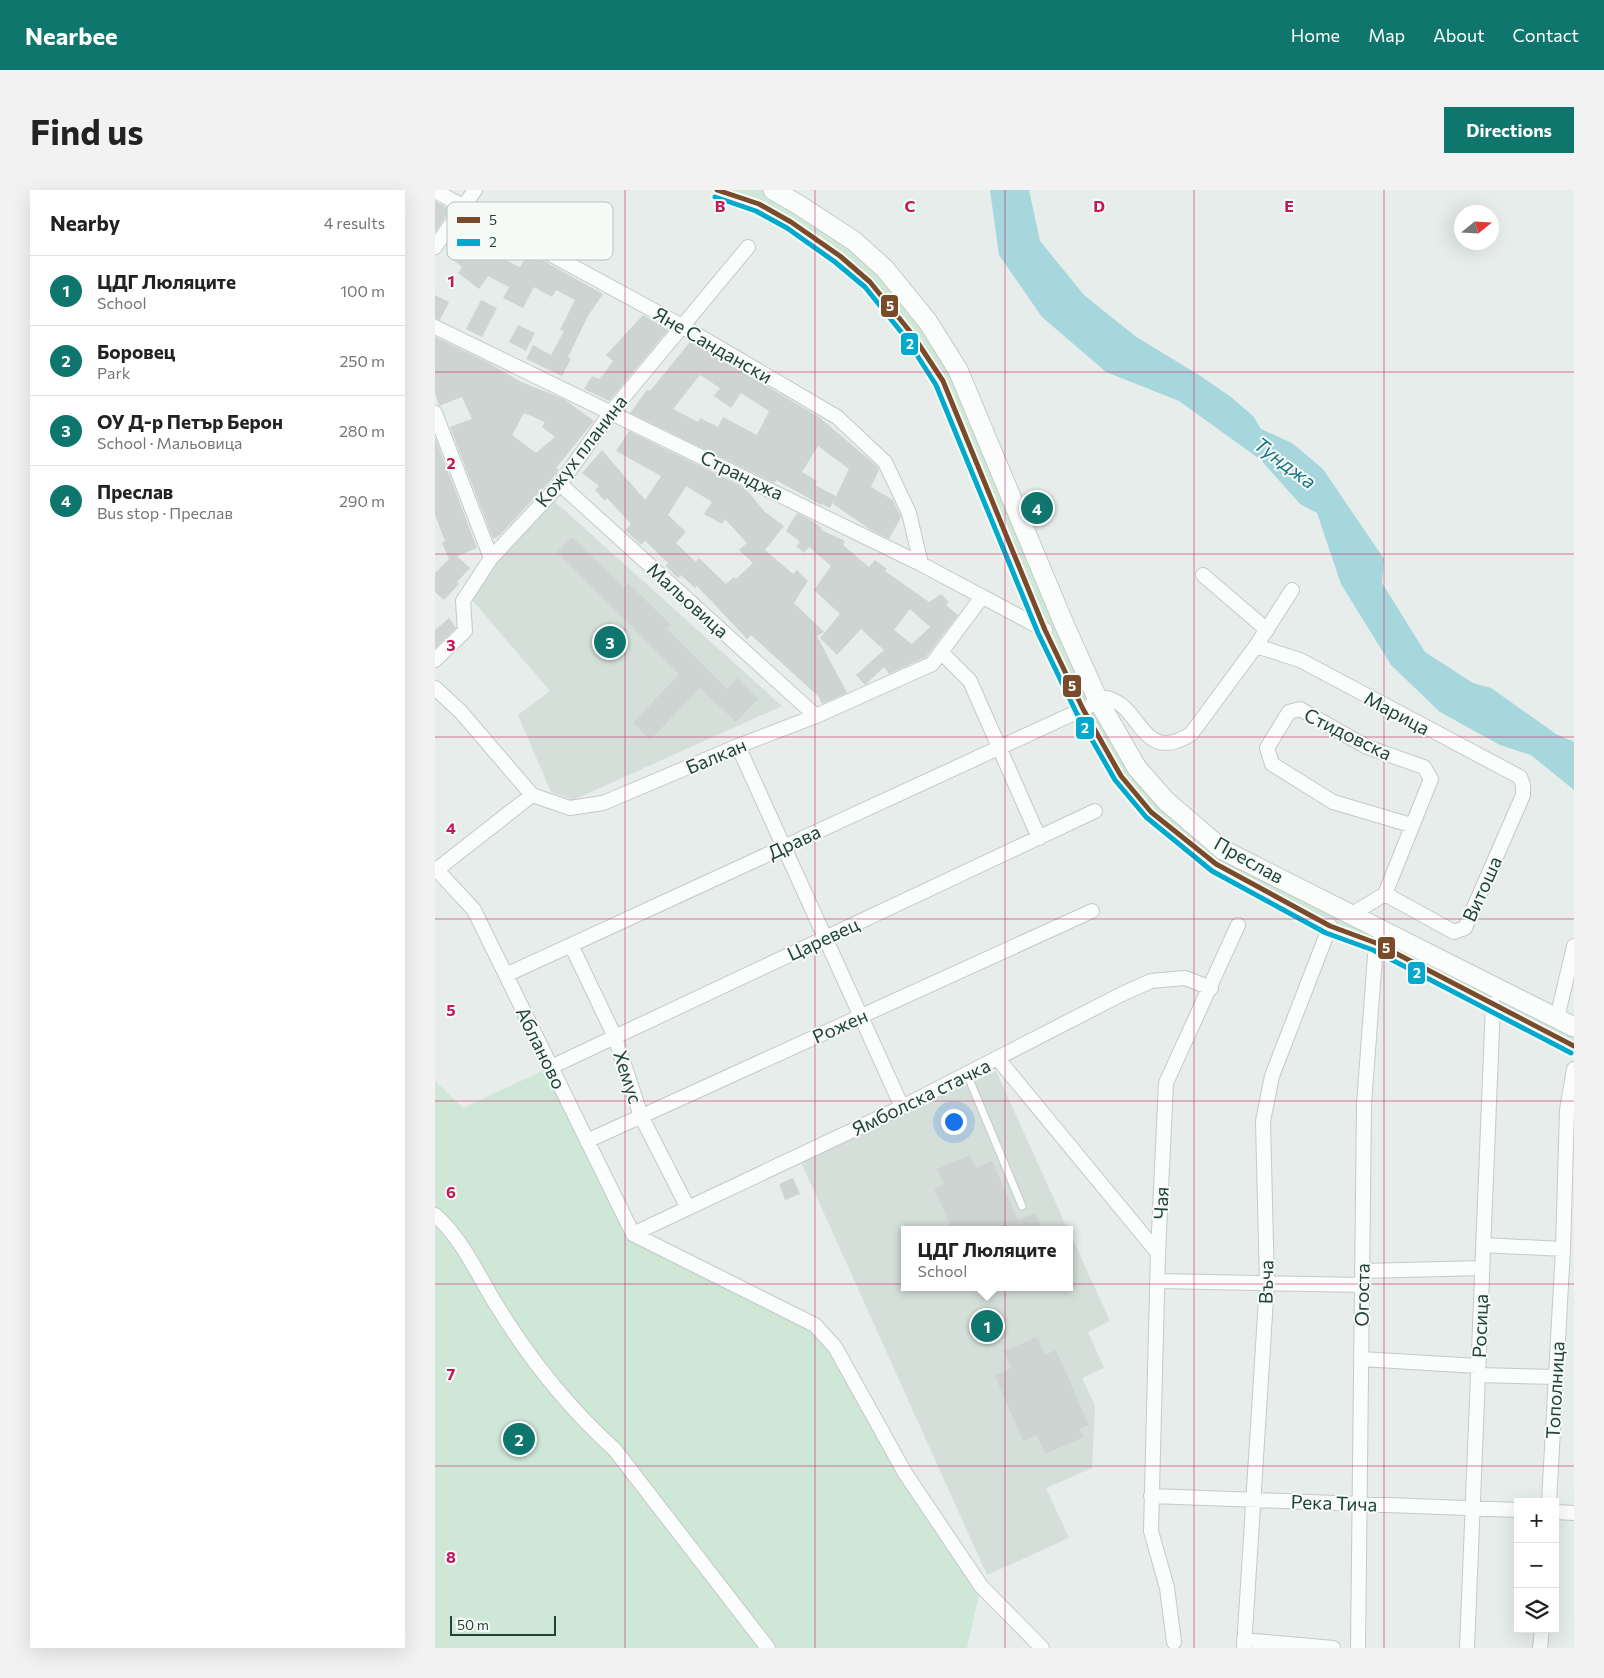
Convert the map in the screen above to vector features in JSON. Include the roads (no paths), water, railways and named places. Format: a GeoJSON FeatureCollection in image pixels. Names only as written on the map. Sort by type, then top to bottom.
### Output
{"type":"FeatureCollection","features":[{"type":"Feature","properties":{"kind":"main road","name":"Преслав"},"geometry":{"type":"LineString","coordinates":[[773,190],[799,204],[854,241],[885,269],[938,338],[958,370],[1064,624],[1091,705],[1137,768],[1166,802],[1223,850],[1574,1027]]}},
{"type":"Feature","properties":{"kind":"street"},"geometry":{"type":"LineString","coordinates":[[465,202],[475,190]]}},
{"type":"Feature","properties":{"kind":"street","name":"Яне Сандански"},"geometry":{"type":"LineString","coordinates":[[435,191],[455,202]]}},
{"type":"Feature","properties":{"kind":"street"},"geometry":{"type":"LineString","coordinates":[[435,247],[447,229]]}},
{"type":"Feature","properties":{"kind":"street","name":"Кожух планина"},"geometry":{"type":"LineString","coordinates":[[435,660],[465,631],[463,601],[491,558],[560,484],[612,411],[748,247]]}},
{"type":"Feature","properties":{"kind":"street","name":"Яне Сандански"},"geometry":{"type":"LineString","coordinates":[[561,260],[682,326],[837,416],[885,462],[909,513],[921,564]]}},
{"type":"Feature","properties":{"kind":"street","name":"Странджа"},"geometry":{"type":"LineString","coordinates":[[435,327],[612,411],[921,564],[1045,630]]}},
{"type":"Feature","properties":{"kind":"street"},"geometry":{"type":"LineString","coordinates":[[435,413],[491,558]]}},
{"type":"Feature","properties":{"kind":"street","name":"Мальовица"},"geometry":{"type":"LineString","coordinates":[[560,484],[816,716]]}},
{"type":"Feature","properties":{"kind":"street"},"geometry":{"type":"LineString","coordinates":[[1203,576],[1267,630]]}},
{"type":"Feature","properties":{"kind":"street"},"geometry":{"type":"LineString","coordinates":[[1091,705],[1107,698],[1117,701],[1145,733],[1160,743],[1176,743],[1191,734],[1267,630],[1292,590]]}},
{"type":"Feature","properties":{"kind":"street","name":"Балкан"},"geometry":{"type":"LineString","coordinates":[[531,795],[570,808],[603,804],[738,746],[816,716],[932,664],[981,597]]}},
{"type":"Feature","properties":{"kind":"street","name":"Марица"},"geometry":{"type":"LineString","coordinates":[[1255,646],[1300,660],[1520,778],[1523,785],[1523,795]]}},
{"type":"Feature","properties":{"kind":"street"},"geometry":{"type":"LineString","coordinates":[[941,652],[970,681],[1039,838]]}},
{"type":"Feature","properties":{"kind":"street"},"geometry":{"type":"LineString","coordinates":[[435,688],[461,712],[531,795],[436,871]]}},
{"type":"Feature","properties":{"kind":"street","name":"Драва"},"geometry":{"type":"LineString","coordinates":[[506,975],[1091,705]]}},
{"type":"Feature","properties":{"kind":"street","name":"Стидовска"},"geometry":{"type":"LineString","coordinates":[[1300,709],[1367,747],[1425,767],[1431,779],[1411,825],[1333,802],[1272,764],[1267,748],[1289,712],[1300,709]]}},
{"type":"Feature","properties":{"kind":"street"},"geometry":{"type":"LineString","coordinates":[[738,746],[902,1107]]}},
{"type":"Feature","properties":{"kind":"street","name":"Витоша"},"geometry":{"type":"LineString","coordinates":[[1385,894],[1455,932],[1465,928],[1523,795]]}},
{"type":"Feature","properties":{"kind":"street","name":"Царевец"},"geometry":{"type":"LineString","coordinates":[[551,1067],[1095,811]]}},
{"type":"Feature","properties":{"kind":"street"},"geometry":{"type":"LineString","coordinates":[[1352,914],[1385,894],[1411,825]]}},
{"type":"Feature","properties":{"kind":"street","name":"Абланово"},"geometry":{"type":"LineString","coordinates":[[436,871],[474,910],[633,1234]]}},
{"type":"Feature","properties":{"kind":"street","name":"Рожен"},"geometry":{"type":"LineString","coordinates":[[587,1140],[1092,911]]}},
{"type":"Feature","properties":{"kind":"street","name":"Чая"},"geometry":{"type":"LineString","coordinates":[[1174,1642],[1167,1588],[1151,1531],[1158,1253],[1167,1083],[1238,925]]}},
{"type":"Feature","properties":{"kind":"street","name":"Въча"},"geometry":{"type":"LineString","coordinates":[[1244,1644],[1267,1283],[1263,1121],[1273,1076],[1329,926]]}},
{"type":"Feature","properties":{"kind":"street","name":"Огоста"},"geometry":{"type":"LineString","coordinates":[[1358,1648],[1364,1104],[1376,943]]}},
{"type":"Feature","properties":{"kind":"street","name":"Хемус"},"geometry":{"type":"LineString","coordinates":[[571,945],[615,1038],[641,1116],[688,1208]]}},
{"type":"Feature","properties":{"kind":"street"},"geometry":{"type":"LineString","coordinates":[[1557,1018],[1574,946]]}},
{"type":"Feature","properties":{"kind":"street","name":"Ямболска стачка"},"geometry":{"type":"LineString","coordinates":[[633,1234],[902,1107],[1119,995],[1151,981],[1185,978],[1211,988]]}},
{"type":"Feature","properties":{"kind":"street","name":"Росица"},"geometry":{"type":"LineString","coordinates":[[1467,1648],[1493,1004]]}},
{"type":"Feature","properties":{"kind":"street"},"geometry":{"type":"LineString","coordinates":[[998,1059],[1158,1253]]}},
{"type":"Feature","properties":{"kind":"street","name":"Тополница"},"geometry":{"type":"LineString","coordinates":[[1549,1498],[1555,1377],[1567,1240],[1567,1110],[1574,1069]]}},
{"type":"Feature","properties":{"kind":"street"},"geometry":{"type":"LineString","coordinates":[[435,1215],[457,1240],[499,1310],[533,1360],[591,1429],[615,1450],[768,1648]]}},
{"type":"Feature","properties":{"kind":"street"},"geometry":{"type":"LineString","coordinates":[[633,1234],[815,1325],[826,1335],[835,1347],[905,1472],[981,1586],[1042,1648]]}},
{"type":"Feature","properties":{"kind":"street"},"geometry":{"type":"LineString","coordinates":[[1483,1245],[1567,1240]]}},
{"type":"Feature","properties":{"kind":"street"},"geometry":{"type":"LineString","coordinates":[[1157,1281],[1267,1283],[1362,1278],[1482,1268]]}},
{"type":"Feature","properties":{"kind":"street"},"geometry":{"type":"LineString","coordinates":[[1361,1359],[1555,1377]]}},
{"type":"Feature","properties":{"kind":"street","name":"Река Тича"},"geometry":{"type":"LineString","coordinates":[[1151,1496],[1514,1510]]}},
{"type":"Feature","properties":{"kind":"street"},"geometry":{"type":"LineString","coordinates":[[1559,1512],[1574,1513]]}},
{"type":"Feature","properties":{"kind":"street"},"geometry":{"type":"LineString","coordinates":[[1541,1648],[1542,1633]]}},
{"type":"Feature","properties":{"kind":"street"},"geometry":{"type":"LineString","coordinates":[[1244,1644],[1333,1648]]}},
{"type":"Feature","properties":{"kind":"lane"},"geometry":{"type":"LineString","coordinates":[[967,1074],[1022,1206]]}},
{"type":"Feature","properties":{"kind":"water","name":"Тунджа"},"geometry":{"type":"Polygon","coordinates":[[[990,190],[1029,190],[1040,241],[1084,295],[1135,336],[1231,397],[1253,416],[1261,429],[1292,443],[1323,469],[1384,559],[1382,583],[1425,652],[1473,683],[1491,688],[1556,734],[1574,742],[1574,790],[1531,755],[1500,745],[1440,712],[1391,665],[1341,584],[1317,513],[1300,504],[1261,460],[1179,401],[1106,372],[1042,317],[999,255],[990,190]]]}},
{"type":"Feature","properties":{"kind":"place","name":"Преслав"},"geometry":{"type":"Point","coordinates":[1037,508]}},
{"type":"Feature","properties":{"kind":"place","name":"ОУ Д-р Петър Берон"},"geometry":{"type":"Point","coordinates":[610,642]}},
{"type":"Feature","properties":{"kind":"place","name":"ЦДГ Люляците"},"geometry":{"type":"Point","coordinates":[987,1326]}},
{"type":"Feature","properties":{"kind":"place","name":"Боровец"},"geometry":{"type":"Point","coordinates":[519,1439]}}]}
